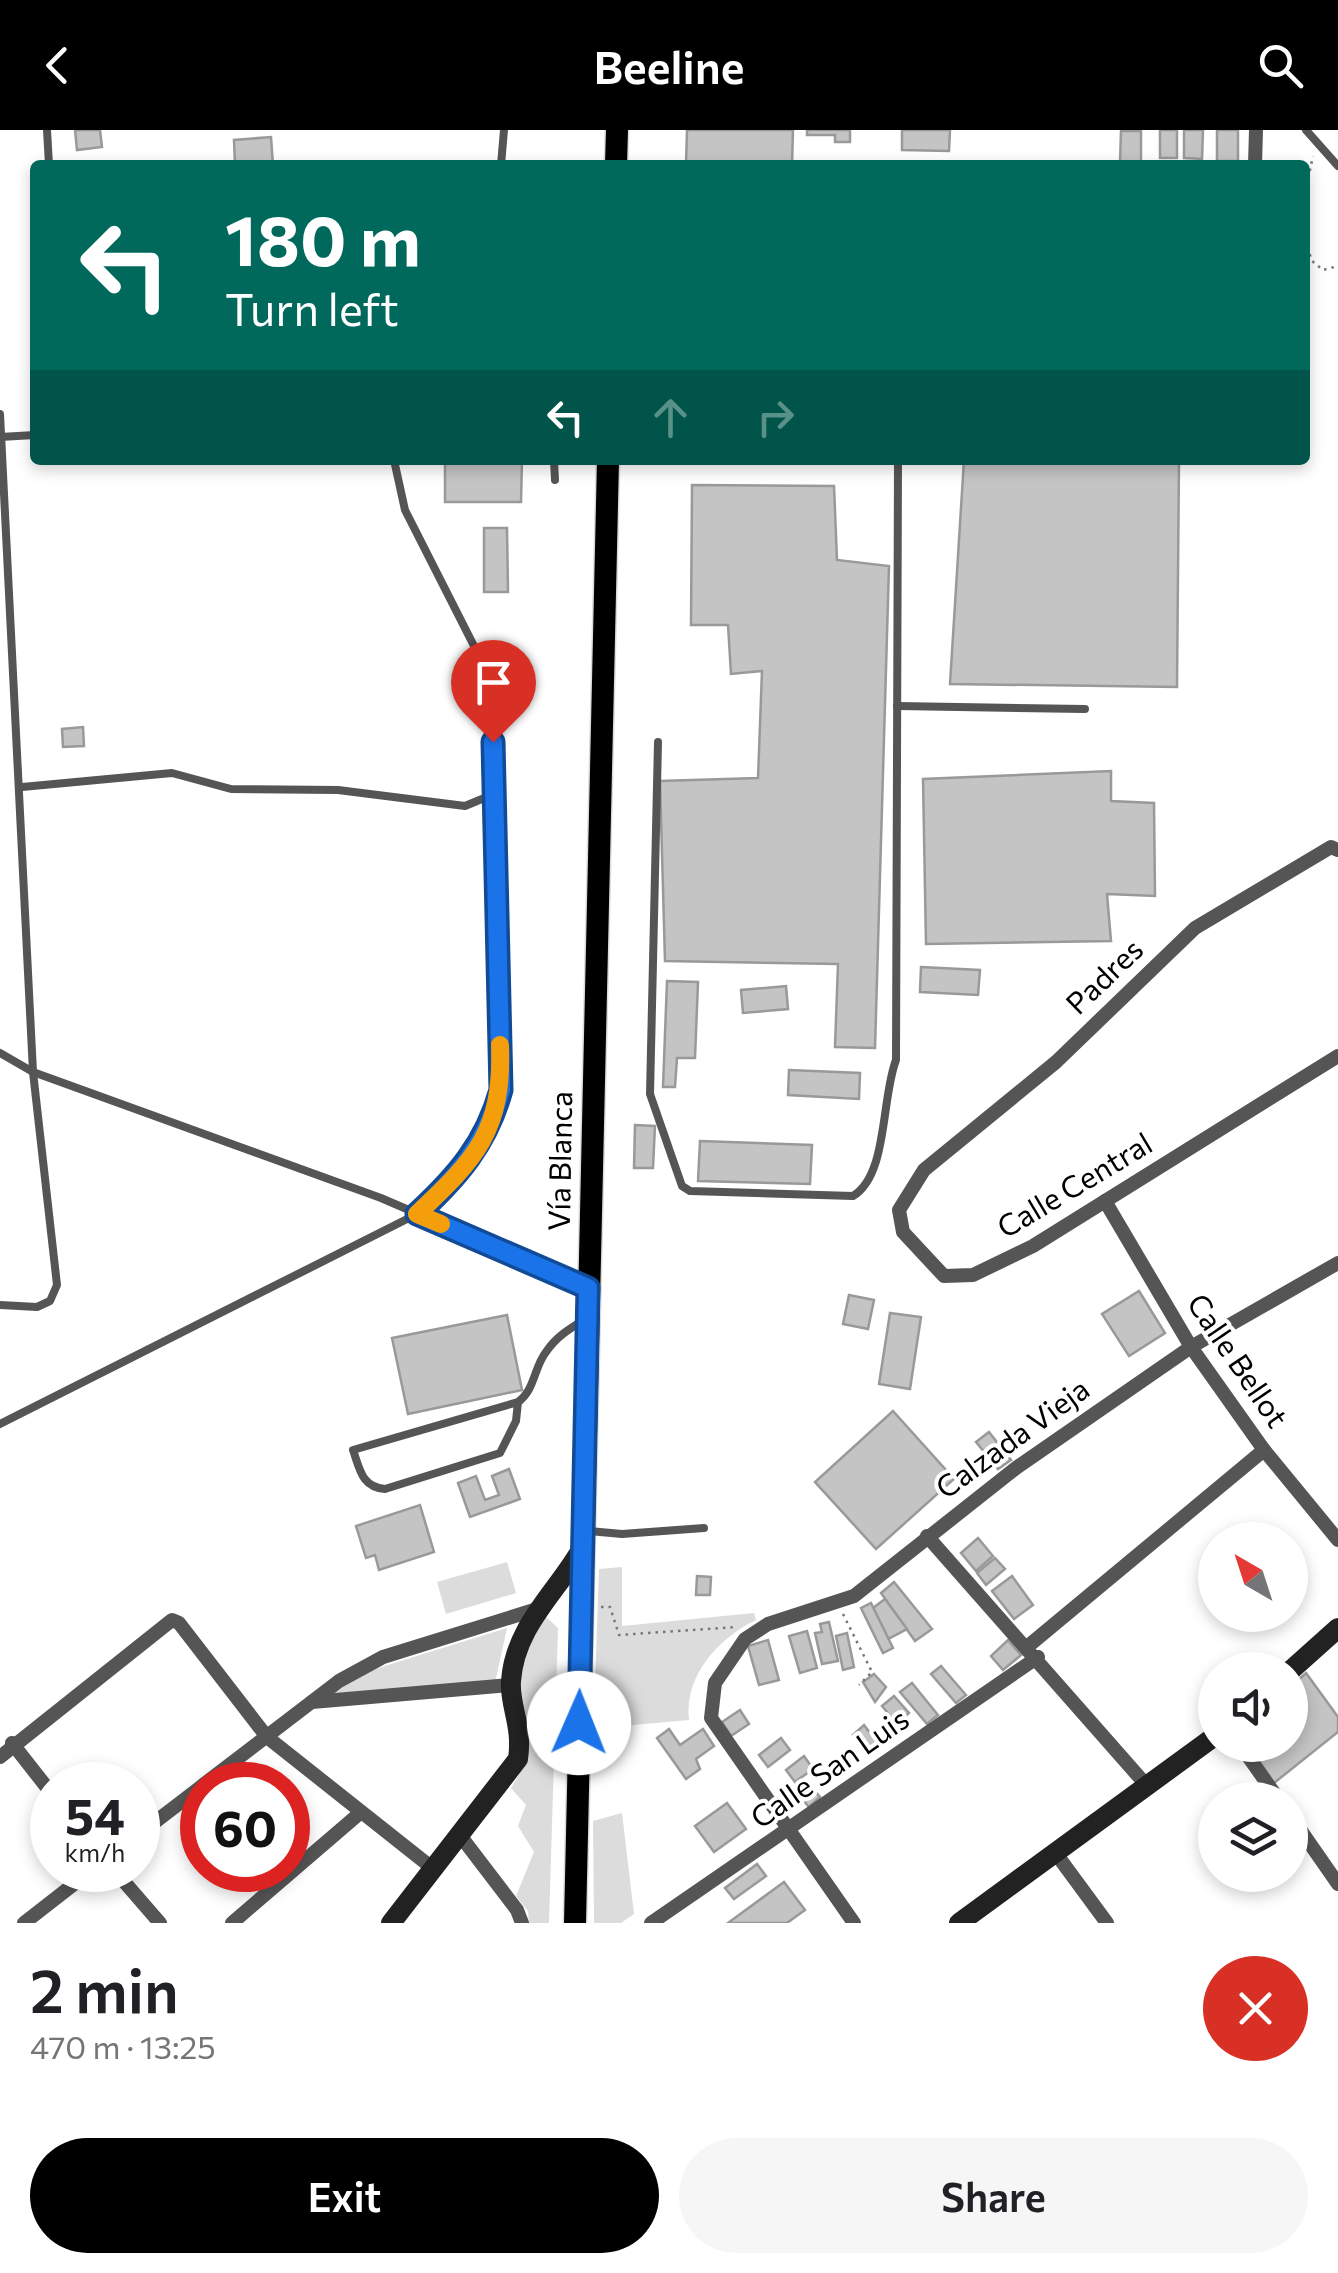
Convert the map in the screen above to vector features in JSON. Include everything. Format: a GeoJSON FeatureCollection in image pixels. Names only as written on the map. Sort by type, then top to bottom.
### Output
{"type":"FeatureCollection","features":[{"type":"Feature","properties":{"kind":"main road"},"geometry":{"type":"LineString","coordinates":[[616,160],[617,130]]}},
{"type":"Feature","properties":{"kind":"main road","name":"Vía Blanca"},"geometry":{"type":"LineString","coordinates":[[575,1923],[608,465]]}},
{"type":"Feature","properties":{"kind":"street"},"geometry":{"type":"LineString","coordinates":[[1255,160],[1256,130]]}},
{"type":"Feature","properties":{"kind":"street","name":"Padres"},"geometry":{"type":"LineString","coordinates":[[924,1170],[1056,1062],[1195,928],[1331,848],[1338,850]]}},
{"type":"Feature","properties":{"kind":"street","name":"Calle Central"},"geometry":{"type":"LineString","coordinates":[[924,1170],[900,1210],[902,1232],[944,1276],[973,1275],[1033,1246],[1338,1056]]}},
{"type":"Feature","properties":{"kind":"street","name":"Calle Bellot"},"geometry":{"type":"LineString","coordinates":[[1105,1202],[1191,1347],[1264,1450],[1338,1540]]}},
{"type":"Feature","properties":{"kind":"street","name":"Calzada Vieja"},"geometry":{"type":"LineString","coordinates":[[789,1832],[710,1718],[714,1682],[745,1639],[768,1624],[838,1603],[869,1586],[1016,1468],[1191,1347],[1338,1263]]}},
{"type":"Feature","properties":{"kind":"street","name":"Calle San Luis"},"geometry":{"type":"LineString","coordinates":[[651,1923],[789,1832],[1032,1652],[1264,1450]]}},
{"type":"Feature","properties":{"kind":"street"},"geometry":{"type":"LineString","coordinates":[[927,1536],[1148,1787]]}},
{"type":"Feature","properties":{"kind":"street"},"geometry":{"type":"LineString","coordinates":[[390,1923],[518,1759],[522,1733],[510,1685],[534,1610],[565,1580],[586,1537]]}},
{"type":"Feature","properties":{"kind":"street"},"geometry":{"type":"LineString","coordinates":[[234,1762],[310,1702],[383,1657],[534,1610],[581,1607]]}},
{"type":"Feature","properties":{"kind":"street"},"geometry":{"type":"LineString","coordinates":[[0,1757],[12,1743],[172,1620],[180,1623],[267,1737],[431,1867]]}},
{"type":"Feature","properties":{"kind":"street"},"geometry":{"type":"LineString","coordinates":[[1308,1655],[1338,1628]]}},
{"type":"Feature","properties":{"kind":"street"},"geometry":{"type":"LineString","coordinates":[[310,1702],[510,1685]]}},
{"type":"Feature","properties":{"kind":"street"},"geometry":{"type":"LineString","coordinates":[[12,1743],[30,1766]]}},
{"type":"Feature","properties":{"kind":"street"},"geometry":{"type":"LineString","coordinates":[[959,1923],[1198,1749]]}},
{"type":"Feature","properties":{"kind":"street"},"geometry":{"type":"LineString","coordinates":[[160,1818],[180,1803]]}},
{"type":"Feature","properties":{"kind":"street"},"geometry":{"type":"LineString","coordinates":[[232,1923],[360,1813]]}},
{"type":"Feature","properties":{"kind":"street"},"geometry":{"type":"LineString","coordinates":[[789,1832],[854,1923]]}},
{"type":"Feature","properties":{"kind":"street"},"geometry":{"type":"LineString","coordinates":[[459,1834],[522,1923]]}},
{"type":"Feature","properties":{"kind":"street"},"geometry":{"type":"LineString","coordinates":[[1308,1842],[1338,1884]]}},
{"type":"Feature","properties":{"kind":"street"},"geometry":{"type":"LineString","coordinates":[[1057,1855],[1107,1923]]}},
{"type":"Feature","properties":{"kind":"street"},"geometry":{"type":"LineString","coordinates":[[24,1923],[64,1892]]}},
{"type":"Feature","properties":{"kind":"street"},"geometry":{"type":"LineString","coordinates":[[133,1892],[160,1923]]}},
{"type":"Feature","properties":{"kind":"lane"},"geometry":{"type":"LineString","coordinates":[[47,130],[49,160]]}},
{"type":"Feature","properties":{"kind":"lane"},"geometry":{"type":"LineString","coordinates":[[501,160],[504,130]]}},
{"type":"Feature","properties":{"kind":"lane"},"geometry":{"type":"LineString","coordinates":[[1306,130],[1338,166]]}},
{"type":"Feature","properties":{"kind":"lane"},"geometry":{"type":"LineString","coordinates":[[0,414],[22,787],[33,1072],[58,1285],[50,1301],[37,1307],[0,1304]]}},
{"type":"Feature","properties":{"kind":"lane"},"geometry":{"type":"LineString","coordinates":[[0,437],[30,434]]}},
{"type":"Feature","properties":{"kind":"lane"},"geometry":{"type":"LineString","coordinates":[[0,1424],[417,1214],[459,1175],[491,1127],[501,1090],[493,742],[474,646],[404,510],[395,465]]}},
{"type":"Feature","properties":{"kind":"lane"},"geometry":{"type":"LineString","coordinates":[[554,465],[554,480]]}},
{"type":"Feature","properties":{"kind":"lane"},"geometry":{"type":"LineString","coordinates":[[658,742],[650,1094],[682,1186],[690,1190],[853,1196],[874,1174],[886,1086],[896,1060],[898,465]]}},
{"type":"Feature","properties":{"kind":"lane"},"geometry":{"type":"LineString","coordinates":[[897,706],[1085,709]]}},
{"type":"Feature","properties":{"kind":"lane"},"geometry":{"type":"LineString","coordinates":[[22,787],[172,774],[231,789],[338,790],[465,806],[494,794]]}},
{"type":"Feature","properties":{"kind":"lane"},"geometry":{"type":"LineString","coordinates":[[0,1053],[33,1072],[417,1214],[588,1288]]}},
{"type":"Feature","properties":{"kind":"lane"},"geometry":{"type":"LineString","coordinates":[[518,1402],[516,1421],[500,1454],[385,1489],[374,1488],[362,1478],[353,1450],[518,1402],[527,1395],[544,1354],[562,1334],[588,1318]]}},
{"type":"Feature","properties":{"kind":"lane"},"geometry":{"type":"LineString","coordinates":[[586,1537],[704,1528]]}},
{"type":"Feature","properties":{"kind":"path"},"geometry":{"type":"LineString","coordinates":[[1310,171],[1316,144]]}},
{"type":"Feature","properties":{"kind":"path"},"geometry":{"type":"LineString","coordinates":[[1310,255],[1323,270],[1338,266]]}},
{"type":"Feature","properties":{"kind":"path"},"geometry":{"type":"LineString","coordinates":[[838,1603],[872,1672],[859,1685]]}},
{"type":"Feature","properties":{"kind":"path"},"geometry":{"type":"LineString","coordinates":[[610,1607],[619,1635],[768,1624]]}},
{"type":"Feature","properties":{"kind":"shaded area"},"geometry":{"type":"Polygon","coordinates":[[[507,1562],[516,1593],[446,1614],[437,1582],[507,1562]]]}},
{"type":"Feature","properties":{"kind":"shaded area"},"geometry":{"type":"Polygon","coordinates":[[[622,1567],[622,1626],[754,1613],[756,1620],[729,1637],[698,1673],[692,1688],[689,1720],[633,1725],[593,1743],[599,1569],[622,1567]]]}},
{"type":"Feature","properties":{"kind":"shaded area"},"geometry":{"type":"Polygon","coordinates":[[[545,1616],[558,1628],[549,1923],[529,1923],[528,1911],[516,1896],[534,1852],[518,1826],[526,1805],[511,1788],[526,1750],[520,1671],[545,1616]]]}},
{"type":"Feature","properties":{"kind":"shaded area"},"geometry":{"type":"Polygon","coordinates":[[[507,1628],[495,1683],[327,1696],[375,1669],[507,1628]]]}},
{"type":"Feature","properties":{"kind":"shaded area"},"geometry":{"type":"Polygon","coordinates":[[[622,1813],[634,1914],[621,1923],[594,1923],[593,1821],[622,1813]]]}},
{"type":"Feature","properties":{"kind":"building"},"geometry":{"type":"Polygon","coordinates":[[[75,130],[100,130],[102,147],[77,150],[75,130]]]}},
{"type":"Feature","properties":{"kind":"building"},"geometry":{"type":"Polygon","coordinates":[[[687,130],[793,130],[792,160],[686,160],[687,130]]]}},
{"type":"Feature","properties":{"kind":"building"},"geometry":{"type":"Polygon","coordinates":[[[807,130],[850,130],[850,142],[835,142],[835,135],[807,135],[807,130]]]}},
{"type":"Feature","properties":{"kind":"building"},"geometry":{"type":"Polygon","coordinates":[[[902,130],[950,130],[949,151],[902,150],[902,130]]]}},
{"type":"Feature","properties":{"kind":"building"},"geometry":{"type":"Polygon","coordinates":[[[1160,130],[1177,130],[1177,158],[1160,158],[1160,130]]]}},
{"type":"Feature","properties":{"kind":"building"},"geometry":{"type":"Polygon","coordinates":[[[1184,130],[1203,130],[1202,159],[1184,158],[1184,130]]]}},
{"type":"Feature","properties":{"kind":"building"},"geometry":{"type":"Polygon","coordinates":[[[1217,130],[1238,130],[1238,160],[1217,160],[1217,130]]]}},
{"type":"Feature","properties":{"kind":"building"},"geometry":{"type":"Polygon","coordinates":[[[1121,131],[1141,131],[1141,160],[1120,160],[1121,131]]]}},
{"type":"Feature","properties":{"kind":"building"},"geometry":{"type":"Polygon","coordinates":[[[271,137],[273,160],[235,160],[234,140],[271,137]]]}},
{"type":"Feature","properties":{"kind":"building"},"geometry":{"type":"Polygon","coordinates":[[[445,465],[522,465],[521,502],[445,502],[445,465]]]}},
{"type":"Feature","properties":{"kind":"building"},"geometry":{"type":"Polygon","coordinates":[[[964,465],[1179,465],[1177,687],[950,684],[964,465]]]}},
{"type":"Feature","properties":{"kind":"building"},"geometry":{"type":"Polygon","coordinates":[[[692,485],[834,486],[837,560],[889,566],[875,1048],[835,1047],[838,964],[665,961],[660,781],[758,778],[762,671],[731,674],[728,625],[691,625],[692,485]]]}},
{"type":"Feature","properties":{"kind":"building"},"geometry":{"type":"Polygon","coordinates":[[[484,528],[507,528],[508,592],[484,592],[484,528]]]}},
{"type":"Feature","properties":{"kind":"building"},"geometry":{"type":"Polygon","coordinates":[[[83,727],[84,746],[63,747],[62,729],[83,727]]]}},
{"type":"Feature","properties":{"kind":"building"},"geometry":{"type":"Polygon","coordinates":[[[1111,771],[1111,801],[1154,803],[1155,896],[1107,894],[1111,941],[926,944],[923,779],[1111,771]]]}},
{"type":"Feature","properties":{"kind":"building"},"geometry":{"type":"Polygon","coordinates":[[[921,967],[980,970],[978,995],[920,992],[921,967]]]}},
{"type":"Feature","properties":{"kind":"building"},"geometry":{"type":"Polygon","coordinates":[[[667,981],[698,982],[695,1058],[677,1058],[675,1087],[663,1087],[667,981]]]}},
{"type":"Feature","properties":{"kind":"building"},"geometry":{"type":"Polygon","coordinates":[[[786,986],[788,1009],[743,1013],[741,990],[786,986]]]}},
{"type":"Feature","properties":{"kind":"building"},"geometry":{"type":"Polygon","coordinates":[[[789,1070],[860,1073],[859,1099],[788,1095],[789,1070]]]}},
{"type":"Feature","properties":{"kind":"building"},"geometry":{"type":"Polygon","coordinates":[[[635,1125],[655,1126],[653,1168],[634,1168],[635,1125]]]}},
{"type":"Feature","properties":{"kind":"building"},"geometry":{"type":"Polygon","coordinates":[[[700,1141],[812,1145],[810,1184],[698,1181],[700,1141]]]}},
{"type":"Feature","properties":{"kind":"building"},"geometry":{"type":"Polygon","coordinates":[[[1139,1291],[1165,1333],[1129,1356],[1102,1314],[1139,1291]]]}},
{"type":"Feature","properties":{"kind":"building"},"geometry":{"type":"Polygon","coordinates":[[[849,1295],[874,1300],[868,1329],[843,1324],[849,1295]]]}},
{"type":"Feature","properties":{"kind":"building"},"geometry":{"type":"Polygon","coordinates":[[[890,1313],[921,1317],[910,1389],[879,1384],[890,1313]]]}},
{"type":"Feature","properties":{"kind":"building"},"geometry":{"type":"Polygon","coordinates":[[[507,1315],[522,1390],[408,1414],[392,1338],[507,1315]]]}},
{"type":"Feature","properties":{"kind":"building"},"geometry":{"type":"Polygon","coordinates":[[[893,1411],[954,1479],[876,1549],[815,1482],[893,1411]]]}},
{"type":"Feature","properties":{"kind":"building"},"geometry":{"type":"Polygon","coordinates":[[[989,1432],[1011,1460],[998,1469],[976,1442],[989,1432]]]}},
{"type":"Feature","properties":{"kind":"building"},"geometry":{"type":"Polygon","coordinates":[[[509,1469],[520,1499],[470,1517],[458,1483],[476,1476],[485,1500],[499,1495],[492,1476],[509,1469]]]}},
{"type":"Feature","properties":{"kind":"building"},"geometry":{"type":"Polygon","coordinates":[[[420,1505],[434,1552],[379,1570],[375,1555],[366,1558],[356,1526],[420,1505]]]}},
{"type":"Feature","properties":{"kind":"building"},"geometry":{"type":"Polygon","coordinates":[[[978,1538],[993,1556],[976,1571],[961,1553],[978,1538]]]}},
{"type":"Feature","properties":{"kind":"building"},"geometry":{"type":"Polygon","coordinates":[[[995,1558],[1005,1569],[986,1585],[977,1573],[995,1558]]]}},
{"type":"Feature","properties":{"kind":"building"},"geometry":{"type":"Polygon","coordinates":[[[697,1576],[711,1577],[710,1595],[696,1595],[697,1576]]]}},
{"type":"Feature","properties":{"kind":"building"},"geometry":{"type":"Polygon","coordinates":[[[1012,1576],[1033,1605],[1014,1619],[992,1591],[1012,1576]]]}},
{"type":"Feature","properties":{"kind":"building"},"geometry":{"type":"Polygon","coordinates":[[[894,1582],[932,1629],[915,1641],[881,1593],[894,1582]]]}},
{"type":"Feature","properties":{"kind":"building"},"geometry":{"type":"Polygon","coordinates":[[[885,1599],[907,1629],[888,1639],[873,1608],[885,1599]]]}},
{"type":"Feature","properties":{"kind":"building"},"geometry":{"type":"Polygon","coordinates":[[[871,1603],[893,1648],[883,1653],[861,1608],[871,1603]]]}},
{"type":"Feature","properties":{"kind":"building"},"geometry":{"type":"Polygon","coordinates":[[[829,1622],[838,1661],[822,1664],[815,1633],[822,1632],[820,1624],[829,1622]]]}},
{"type":"Feature","properties":{"kind":"building"},"geometry":{"type":"Polygon","coordinates":[[[807,1631],[817,1668],[800,1673],[789,1636],[807,1631]]]}},
{"type":"Feature","properties":{"kind":"building"},"geometry":{"type":"Polygon","coordinates":[[[847,1633],[854,1667],[843,1670],[836,1636],[847,1633]]]}},
{"type":"Feature","properties":{"kind":"building"},"geometry":{"type":"Polygon","coordinates":[[[768,1640],[779,1680],[759,1685],[748,1646],[768,1640]]]}},
{"type":"Feature","properties":{"kind":"building"},"geometry":{"type":"Polygon","coordinates":[[[1008,1640],[1021,1655],[1003,1670],[991,1656],[1008,1640]]]}},
{"type":"Feature","properties":{"kind":"building"},"geometry":{"type":"Polygon","coordinates":[[[941,1666],[966,1695],[956,1703],[931,1674],[941,1666]]]}},
{"type":"Feature","properties":{"kind":"building"},"geometry":{"type":"Polygon","coordinates":[[[874,1674],[886,1687],[875,1702],[863,1682],[874,1674]]]}},
{"type":"Feature","properties":{"kind":"building"},"geometry":{"type":"Polygon","coordinates":[[[1308,1676],[1338,1717],[1338,1732],[1308,1756],[1308,1676]]]}},
{"type":"Feature","properties":{"kind":"building"},"geometry":{"type":"Polygon","coordinates":[[[912,1683],[938,1715],[927,1724],[900,1692],[912,1683]]]}},
{"type":"Feature","properties":{"kind":"building"},"geometry":{"type":"Polygon","coordinates":[[[894,1696],[909,1713],[897,1724],[882,1706],[894,1696]]]}},
{"type":"Feature","properties":{"kind":"building"},"geometry":{"type":"Polygon","coordinates":[[[740,1710],[749,1724],[731,1736],[722,1722],[740,1710]]]}},
{"type":"Feature","properties":{"kind":"building"},"geometry":{"type":"Polygon","coordinates":[[[864,1725],[880,1746],[869,1755],[853,1735],[864,1725]]]}},
{"type":"Feature","properties":{"kind":"building"},"geometry":{"type":"Polygon","coordinates":[[[669,1729],[680,1745],[703,1729],[714,1746],[696,1759],[700,1769],[686,1779],[657,1738],[669,1729]]]}},
{"type":"Feature","properties":{"kind":"building"},"geometry":{"type":"Polygon","coordinates":[[[781,1738],[790,1750],[768,1767],[759,1755],[781,1738]]]}},
{"type":"Feature","properties":{"kind":"building"},"geometry":{"type":"Polygon","coordinates":[[[804,1756],[813,1769],[795,1782],[786,1770],[804,1756]]]}},
{"type":"Feature","properties":{"kind":"building"},"geometry":{"type":"Polygon","coordinates":[[[1260,1762],[1300,1762],[1275,1782],[1260,1762]]]}},
{"type":"Feature","properties":{"kind":"building"},"geometry":{"type":"Polygon","coordinates":[[[807,1782],[820,1797],[809,1807],[796,1792],[807,1782]]]}},
{"type":"Feature","properties":{"kind":"building"},"geometry":{"type":"Polygon","coordinates":[[[727,1803],[746,1829],[714,1852],[695,1826],[727,1803]]]}},
{"type":"Feature","properties":{"kind":"building"},"geometry":{"type":"Polygon","coordinates":[[[757,1864],[766,1876],[734,1899],[725,1888],[757,1864]]]}},
{"type":"Feature","properties":{"kind":"building"},"geometry":{"type":"Polygon","coordinates":[[[784,1882],[805,1910],[787,1923],[728,1923],[784,1882]]]}},
{"type":"Feature","properties":{"kind":"slow traffic"},"geometry":{"type":"LineString","coordinates":[[441,1224],[417,1214],[459,1175],[491,1127],[501,1090],[500,1045]]}},
{"type":"Feature","properties":{"kind":"route"},"geometry":{"type":"LineString","coordinates":[[493,742],[501,1090],[491,1127],[459,1175],[417,1214],[588,1288],[586,1531],[579,1723]]}}]}
